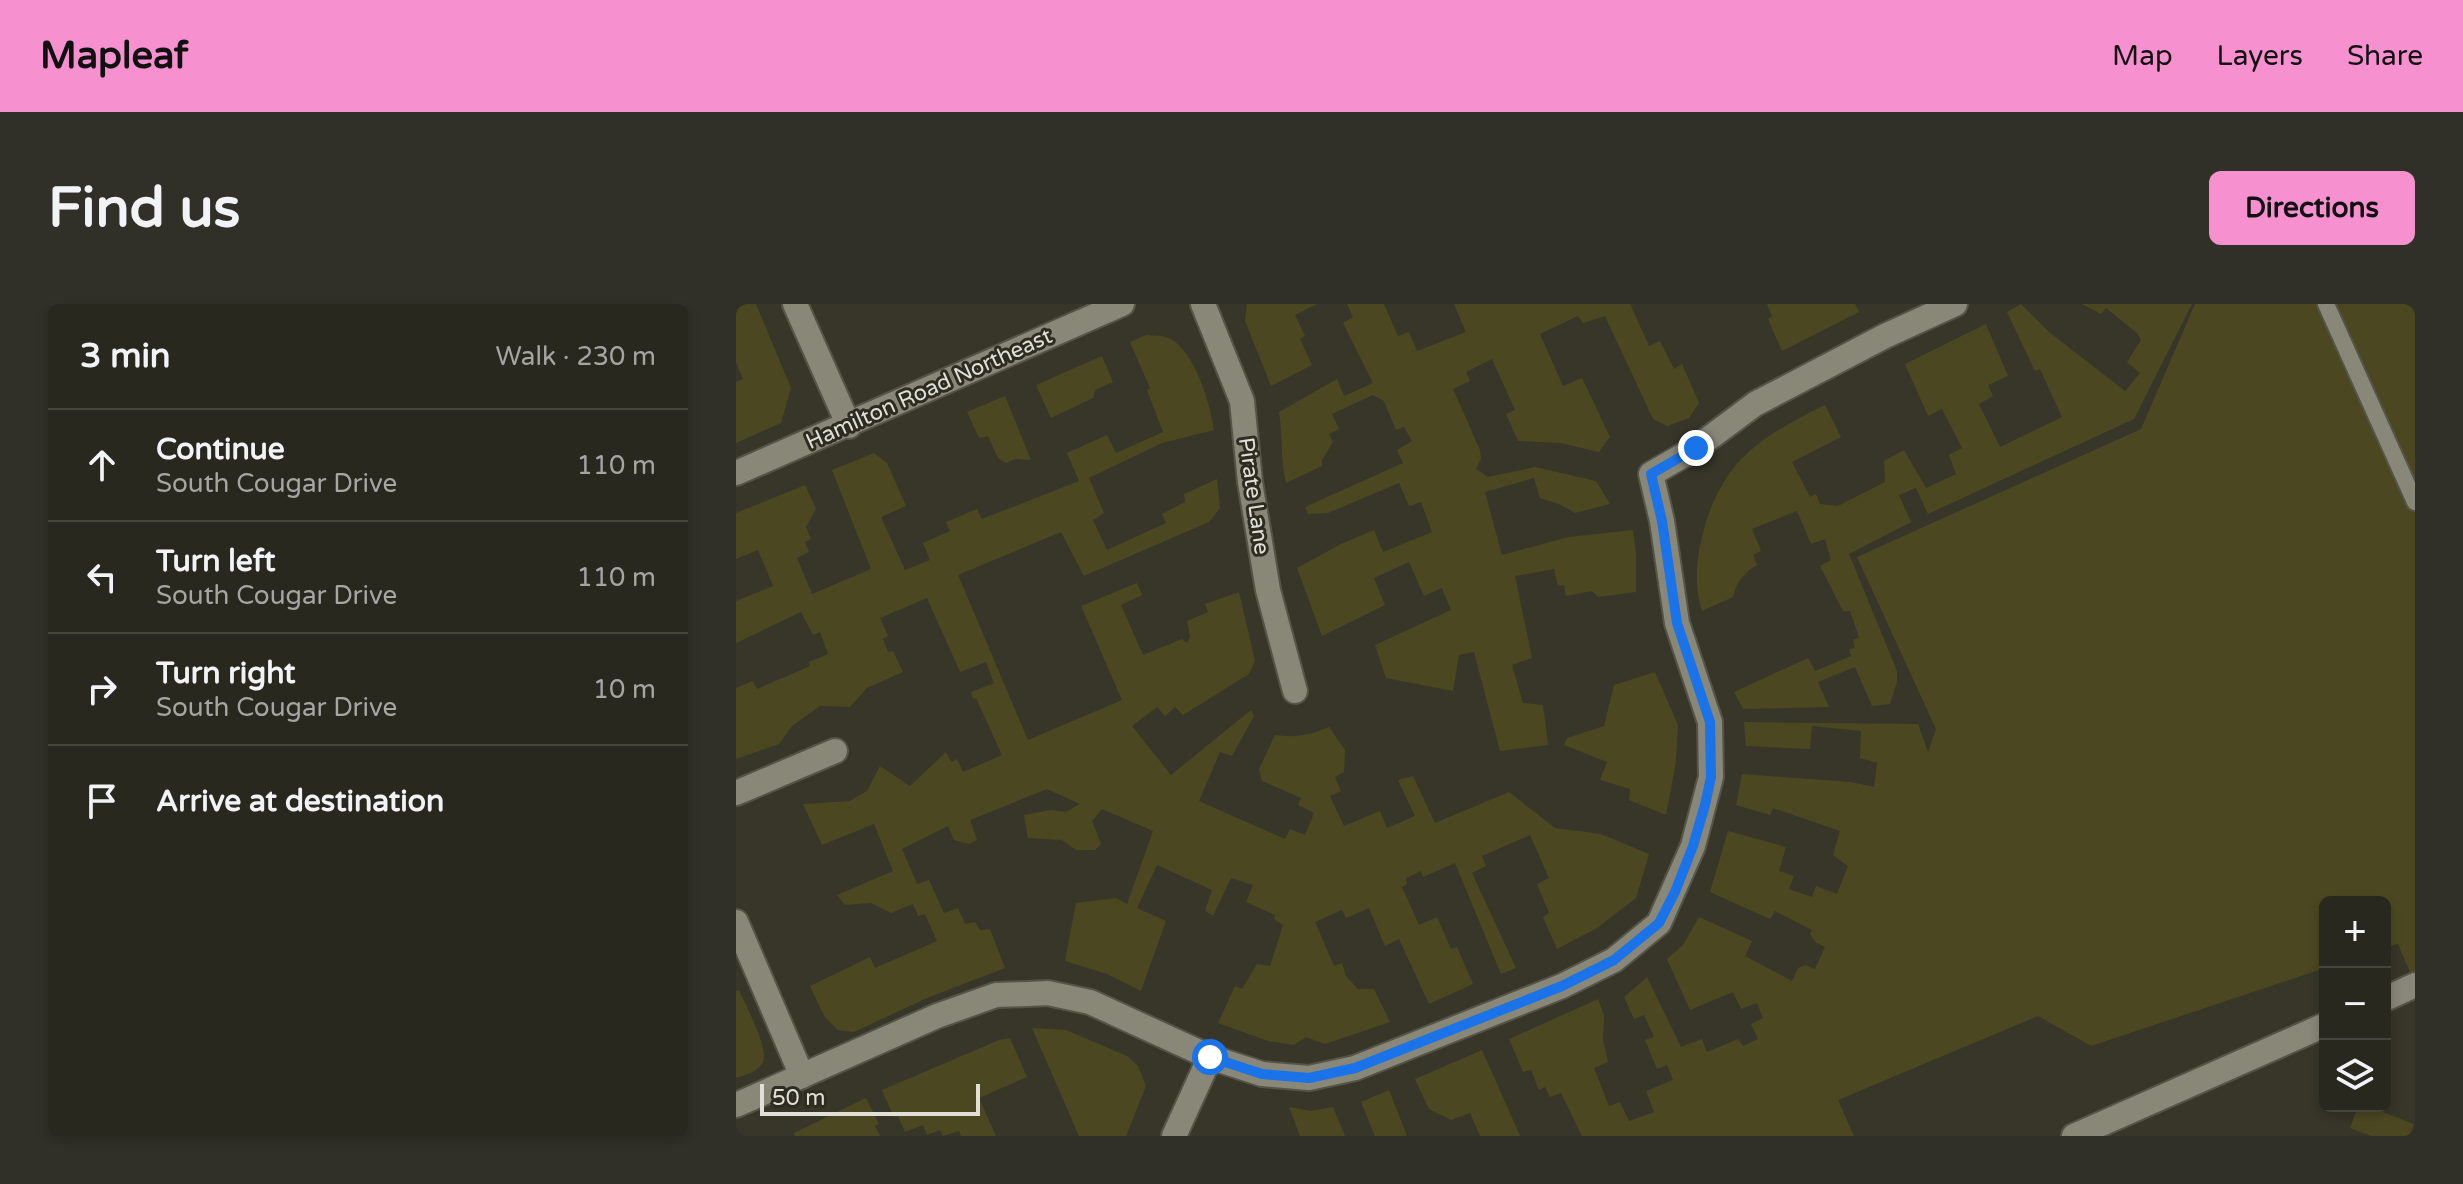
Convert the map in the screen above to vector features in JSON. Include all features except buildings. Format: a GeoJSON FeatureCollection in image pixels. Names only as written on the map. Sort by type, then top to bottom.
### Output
{"type":"FeatureCollection","features":[{"type":"Feature","properties":{"kind":"street"},"geometry":{"type":"LineString","coordinates":[[795,304],[849,426]]}},
{"type":"Feature","properties":{"kind":"street","name":"Hamilton Road Northeast"},"geometry":{"type":"LineString","coordinates":[[736,473],[1122,304]]}},
{"type":"Feature","properties":{"kind":"street","name":"Pirate Lane"},"geometry":{"type":"LineString","coordinates":[[1203,304],[1242,401],[1250,482],[1268,590],[1295,691]]}},
{"type":"Feature","properties":{"kind":"street"},"geometry":{"type":"LineString","coordinates":[[736,1105],[937,1016],[996,995],[1048,993],[1090,1002],[1210,1057],[1262,1074],[1309,1078],[1355,1068],[1562,986],[1614,960],[1659,923],[1693,846],[1711,777],[1710,722],[1677,623],[1662,521],[1651,474],[1696,448],[1755,404],[1885,336],[1955,304]]}},
{"type":"Feature","properties":{"kind":"street"},"geometry":{"type":"LineString","coordinates":[[736,793],[835,751]]}},
{"type":"Feature","properties":{"kind":"street"},"geometry":{"type":"LineString","coordinates":[[736,922],[802,1076]]}},
{"type":"Feature","properties":{"kind":"street"},"geometry":{"type":"LineString","coordinates":[[2391,996],[2415,985]]}},
{"type":"Feature","properties":{"kind":"street"},"geometry":{"type":"LineString","coordinates":[[2074,1136],[2319,1028]]}},
{"type":"Feature","properties":{"kind":"street"},"geometry":{"type":"LineString","coordinates":[[1174,1136],[1210,1057]]}},
{"type":"Feature","properties":{"kind":"lane"},"geometry":{"type":"LineString","coordinates":[[2326,304],[2415,502]]}},
{"type":"Feature","properties":{"kind":"shaded area"},"geometry":{"type":"Polygon","coordinates":[[[736,304],[756,304],[791,388],[781,423],[736,443],[736,382],[743,379],[736,362],[736,304]]]}},
{"type":"Feature","properties":{"kind":"shaded area"},"geometry":{"type":"Polygon","coordinates":[[[1247,304],[1317,304],[1295,315],[1305,336],[1300,339],[1312,365],[1271,386],[1245,321],[1247,304]]]}},
{"type":"Feature","properties":{"kind":"shaded area"},"geometry":{"type":"Polygon","coordinates":[[[1347,304],[1384,304],[1398,336],[1409,332],[1417,351],[1466,332],[1454,304],[1630,304],[1649,346],[1660,341],[1674,369],[1682,364],[1699,403],[1689,418],[1667,426],[1653,419],[1605,316],[1583,323],[1578,316],[1540,334],[1563,386],[1582,378],[1610,437],[1599,452],[1561,443],[1518,441],[1506,414],[1515,410],[1492,359],[1466,372],[1470,381],[1453,389],[1480,450],[1481,458],[1476,469],[1488,477],[1535,467],[1596,481],[1610,504],[1575,513],[1540,498],[1534,478],[1485,492],[1502,555],[1569,537],[1633,530],[1636,592],[1598,597],[1592,591],[1566,596],[1564,585],[1558,586],[1554,569],[1515,576],[1532,658],[1512,665],[1523,703],[1543,705],[1548,745],[1500,751],[1474,652],[1459,655],[1453,691],[1386,678],[1375,645],[1451,610],[1442,588],[1424,596],[1409,562],[1374,578],[1385,605],[1322,636],[1297,568],[1374,530],[1383,552],[1432,532],[1421,502],[1409,506],[1399,483],[1328,513],[1308,514],[1305,507],[1403,463],[1397,450],[1412,441],[1404,427],[1396,430],[1384,401],[1373,395],[1332,414],[1339,429],[1329,434],[1333,442],[1322,460],[1322,466],[1286,483],[1279,412],[1337,379],[1344,396],[1373,383],[1343,323],[1353,317],[1347,304]]]}},
{"type":"Feature","properties":{"kind":"shaded area"},"geometry":{"type":"Polygon","coordinates":[[[1767,304],[1855,304],[1859,312],[1782,351],[1768,319],[1772,316],[1767,304]]]}},
{"type":"Feature","properties":{"kind":"shaded area"},"geometry":{"type":"Polygon","coordinates":[[[2021,304],[2049,332],[2125,391],[2140,373],[2127,362],[2141,340],[2137,333],[2106,308],[2101,314],[2082,304],[2192,304],[2134,419],[1928,514],[1916,488],[1899,495],[1911,522],[1849,554],[1897,671],[1890,704],[1872,706],[1855,667],[1818,682],[1829,707],[1743,709],[1734,692],[1808,658],[1815,671],[1851,656],[1849,649],[1855,648],[1853,640],[1859,637],[1850,611],[1843,611],[1820,566],[1831,560],[1825,539],[1811,544],[1797,511],[1752,529],[1761,551],[1753,555],[1757,565],[1741,578],[1733,597],[1702,611],[1697,583],[1700,546],[1710,511],[1732,471],[1762,441],[1825,405],[1841,437],[1792,462],[1810,497],[1816,494],[1820,504],[1838,506],[1885,482],[1884,461],[1904,450],[1926,488],[1956,474],[1949,455],[1962,448],[1942,409],[1928,416],[1905,364],[1986,324],[2008,376],[1988,385],[1993,396],[1979,404],[2000,447],[2062,417],[2040,369],[2035,371],[2007,312],[2021,304]]]}},
{"type":"Feature","properties":{"kind":"shaded area"},"geometry":{"type":"Polygon","coordinates":[[[2195,304],[2415,304],[2415,984],[2398,944],[2391,946],[2391,896],[2319,896],[2319,970],[2091,1046],[2038,1016],[1838,1100],[1854,1136],[1582,1136],[1561,1093],[1550,1097],[1545,1087],[1539,1090],[1531,1070],[1523,1072],[1509,1039],[1598,999],[1604,1015],[1603,1040],[1608,1062],[1594,1068],[1609,1106],[1620,1102],[1629,1121],[1654,1112],[1646,1091],[1673,1080],[1667,1065],[1657,1069],[1645,1040],[1654,1037],[1644,1015],[1634,1019],[1624,997],[1647,977],[1681,1047],[1702,1039],[1707,1052],[1738,1039],[1743,1046],[1758,1039],[1751,1024],[1763,1018],[1757,1003],[1741,1009],[1733,992],[1690,1010],[1667,959],[1683,945],[1699,917],[1752,941],[1745,956],[1792,981],[1798,968],[1805,965],[1815,969],[1825,947],[1815,942],[1810,934],[1812,930],[1775,911],[1770,919],[1710,892],[1728,831],[1786,847],[1779,871],[1794,876],[1789,889],[1812,897],[1816,886],[1837,894],[1848,866],[1833,855],[1840,831],[1773,808],[1770,815],[1736,805],[1742,774],[1851,782],[1874,787],[1877,763],[1860,758],[1861,731],[1812,726],[1810,749],[1746,746],[1744,722],[1918,724],[1928,752],[1936,729],[1857,557],[2141,429],[2195,304]]]}},
{"type":"Feature","properties":{"kind":"shaded area"},"geometry":{"type":"Polygon","coordinates":[[[1146,335],[1166,337],[1184,351],[1205,392],[1214,430],[1162,443],[1089,478],[1104,513],[1093,520],[1107,550],[1166,523],[1162,514],[1185,502],[1184,494],[1217,479],[1220,508],[1209,522],[1084,576],[1061,532],[958,575],[1028,740],[1122,700],[1081,606],[1137,583],[1142,595],[1121,605],[1143,655],[1182,639],[1187,643],[1190,637],[1187,621],[1208,612],[1205,604],[1239,592],[1255,661],[1249,674],[1183,715],[1175,707],[1165,716],[1157,707],[1132,726],[1171,775],[1251,710],[1254,716],[1232,756],[1220,752],[1199,801],[1285,839],[1290,829],[1305,835],[1314,813],[1298,805],[1301,798],[1262,781],[1259,769],[1275,735],[1303,735],[1329,727],[1345,750],[1344,772],[1335,777],[1341,791],[1330,796],[1344,826],[1380,811],[1387,828],[1415,816],[1398,780],[1413,776],[1435,823],[1509,792],[1555,828],[1601,834],[1649,854],[1636,898],[1597,928],[1557,949],[1543,917],[1549,913],[1537,884],[1549,878],[1530,835],[1482,856],[1486,866],[1472,873],[1516,968],[1501,974],[1455,863],[1423,877],[1421,871],[1406,878],[1407,884],[1402,887],[1419,925],[1437,917],[1451,949],[1457,947],[1473,984],[1429,1004],[1399,939],[1385,946],[1369,908],[1346,918],[1342,910],[1315,922],[1334,966],[1342,963],[1346,976],[1358,989],[1374,989],[1390,1022],[1325,1044],[1306,1037],[1294,1045],[1268,1041],[1218,1023],[1235,986],[1242,989],[1257,964],[1270,966],[1283,925],[1274,919],[1275,915],[1246,902],[1253,885],[1231,878],[1213,916],[1205,911],[1212,890],[1157,865],[1137,908],[1166,921],[1141,991],[1107,974],[1065,961],[1076,903],[1116,898],[1127,904],[1153,831],[1102,809],[1092,821],[1101,844],[1095,850],[1076,850],[1062,840],[1028,838],[1024,815],[1051,810],[1066,812],[1080,804],[1047,789],[970,820],[977,840],[969,844],[954,840],[948,826],[902,849],[917,884],[929,880],[944,913],[958,908],[965,924],[975,922],[980,930],[990,929],[1005,968],[927,998],[854,1032],[838,1030],[824,1016],[810,986],[870,957],[875,968],[937,941],[925,914],[918,916],[913,904],[891,913],[871,903],[845,905],[837,895],[893,871],[874,824],[822,845],[803,804],[850,801],[867,791],[880,766],[910,786],[946,752],[951,762],[957,759],[963,772],[1002,755],[971,692],[994,683],[986,662],[960,672],[927,598],[880,618],[888,636],[883,639],[888,652],[893,651],[903,672],[867,688],[850,707],[820,706],[792,726],[779,744],[736,759],[736,688],[753,681],[757,689],[810,666],[809,662],[828,654],[820,632],[813,635],[801,612],[736,643],[736,601],[773,586],[758,550],[736,559],[736,513],[805,485],[816,509],[806,527],[811,539],[805,542],[809,552],[797,558],[812,594],[871,569],[832,470],[874,453],[887,463],[906,506],[881,517],[905,570],[930,560],[923,543],[950,531],[946,522],[977,509],[982,519],[1079,481],[1067,453],[1107,435],[1116,453],[1163,432],[1147,390],[1150,388],[1130,342],[1146,335]]]}},
{"type":"Feature","properties":{"kind":"shaded area"},"geometry":{"type":"Polygon","coordinates":[[[1102,356],[1113,382],[1095,390],[1093,398],[1051,418],[1036,385],[1102,356]]]}},
{"type":"Feature","properties":{"kind":"shaded area"},"geometry":{"type":"Polygon","coordinates":[[[1005,396],[1031,460],[1015,459],[1006,463],[998,458],[988,436],[979,438],[967,412],[1005,396]]]}},
{"type":"Feature","properties":{"kind":"shaded area"},"geometry":{"type":"Polygon","coordinates":[[[1655,672],[1678,725],[1676,762],[1666,815],[1629,800],[1630,789],[1600,780],[1607,762],[1564,745],[1567,738],[1604,726],[1614,685],[1655,672]]]}},
{"type":"Feature","properties":{"kind":"shaded area"},"geometry":{"type":"Polygon","coordinates":[[[739,990],[760,1037],[764,1055],[758,1068],[736,1078],[736,991],[739,990]]]}},
{"type":"Feature","properties":{"kind":"shaded area"},"geometry":{"type":"Polygon","coordinates":[[[1032,1028],[1066,1030],[1127,1056],[1138,1066],[1146,1086],[1126,1136],[1079,1136],[1032,1028]]]}},
{"type":"Feature","properties":{"kind":"shaded area"},"geometry":{"type":"Polygon","coordinates":[[[1010,1038],[1027,1077],[979,1098],[996,1136],[961,1136],[959,1131],[943,1136],[940,1130],[927,1135],[923,1125],[905,1132],[898,1116],[894,1117],[882,1090],[1010,1038]]]}},
{"type":"Feature","properties":{"kind":"shaded area"},"geometry":{"type":"Polygon","coordinates":[[[1482,1050],[1520,1136],[1480,1136],[1470,1113],[1451,1120],[1429,1109],[1415,1079],[1482,1050]]]}},
{"type":"Feature","properties":{"kind":"shaded area"},"geometry":{"type":"Polygon","coordinates":[[[1389,1090],[1407,1136],[1375,1136],[1361,1102],[1389,1090]]]}},
{"type":"Feature","properties":{"kind":"shaded area"},"geometry":{"type":"Polygon","coordinates":[[[866,1098],[879,1124],[875,1126],[880,1136],[795,1136],[794,1133],[866,1098]]]}},
{"type":"Feature","properties":{"kind":"shaded area"},"geometry":{"type":"Polygon","coordinates":[[[1289,1107],[1311,1111],[1333,1107],[1345,1136],[1300,1136],[1289,1107]]]}},
{"type":"Feature","properties":{"kind":"shaded area"},"geometry":{"type":"Polygon","coordinates":[[[2356,1112],[2383,1112],[2414,1124],[2409,1136],[2371,1136],[2350,1128],[2356,1112]]]}},
{"type":"Feature","properties":{"kind":"route"},"geometry":{"type":"LineString","coordinates":[[1210,1057],[1262,1074],[1309,1078],[1355,1068],[1562,986],[1614,960],[1659,923],[1693,846],[1711,777],[1710,722],[1677,623],[1662,521],[1651,474],[1696,448]]}}]}
